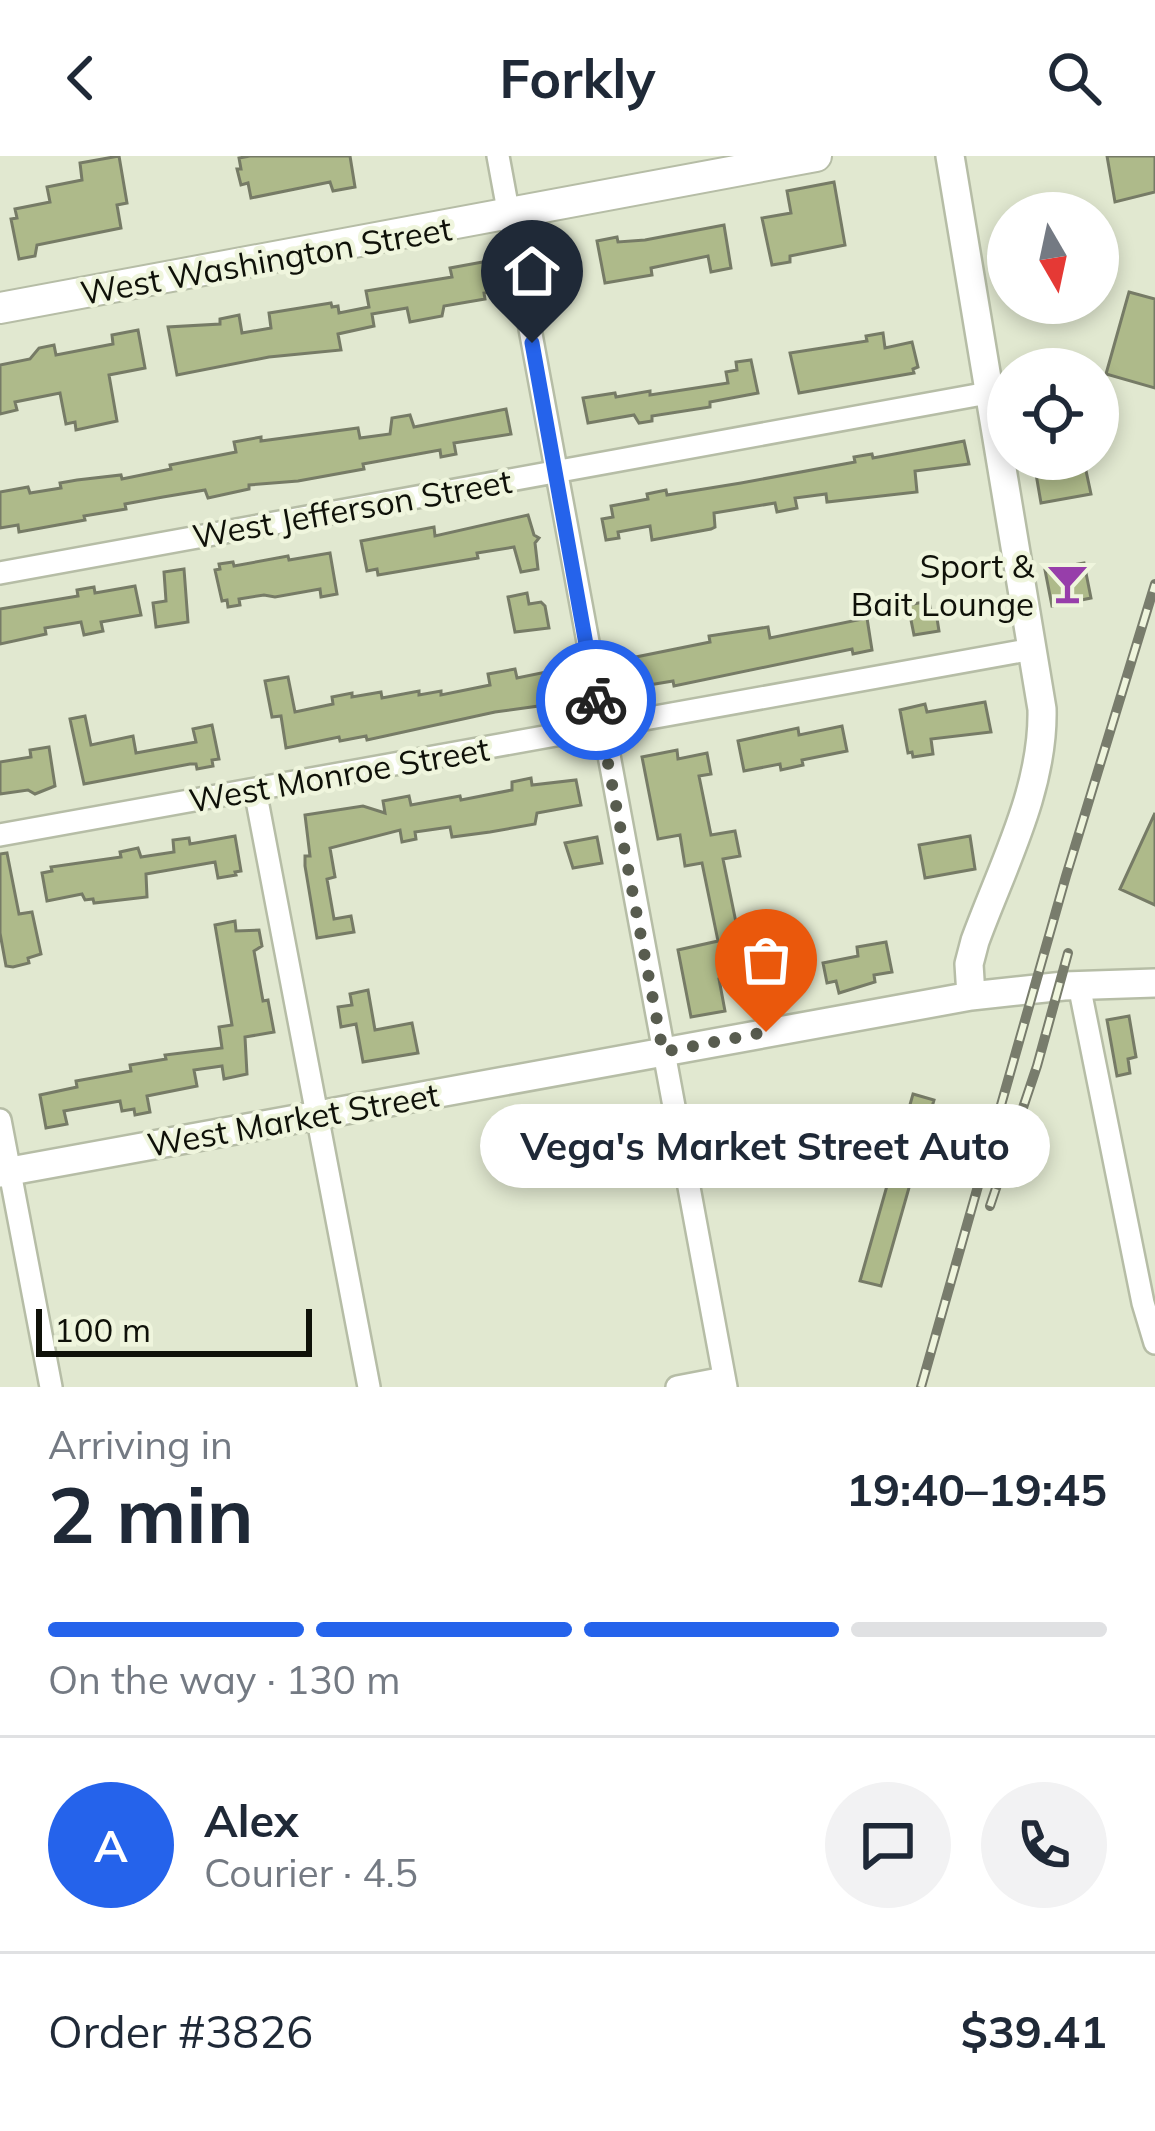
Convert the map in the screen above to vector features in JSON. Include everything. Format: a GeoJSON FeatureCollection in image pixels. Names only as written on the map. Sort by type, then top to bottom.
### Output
{"type":"FeatureCollection","features":[{"type":"Feature","properties":{"kind":"main road","name":"West Washington Street"},"geometry":{"type":"LineString","coordinates":[[0,308],[816,156]]}},
{"type":"Feature","properties":{"kind":"street"},"geometry":{"type":"LineString","coordinates":[[498,156],[725,1382],[677,1387]]}},
{"type":"Feature","properties":{"kind":"street"},"geometry":{"type":"LineString","coordinates":[[950,156],[987,387]]}},
{"type":"Feature","properties":{"kind":"street","name":"West Jefferson Street"},"geometry":{"type":"LineString","coordinates":[[0,573],[987,393]]}},
{"type":"Feature","properties":{"kind":"street"},"geometry":{"type":"LineString","coordinates":[[971,996],[969,964],[975,941],[1040,757],[1042,709],[1003,480]]}},
{"type":"Feature","properties":{"kind":"street","name":"West Monroe Street"},"geometry":{"type":"LineString","coordinates":[[0,835],[1033,649]]}},
{"type":"Feature","properties":{"kind":"street"},"geometry":{"type":"LineString","coordinates":[[255,790],[369,1387]]}},
{"type":"Feature","properties":{"kind":"street","name":"West Market Street"},"geometry":{"type":"LineString","coordinates":[[5,1172],[971,996],[1155,983]]}},
{"type":"Feature","properties":{"kind":"street"},"geometry":{"type":"LineString","coordinates":[[1079,985],[1153,1331]]}},
{"type":"Feature","properties":{"kind":"street"},"geometry":{"type":"LineString","coordinates":[[0,1120],[5,1172],[51,1387]]}},
{"type":"Feature","properties":{"kind":"building"},"geometry":{"type":"Polygon","coordinates":[[[119,156],[127,203],[117,205],[121,228],[37,245],[35,256],[19,259],[11,219],[17,218],[15,209],[50,202],[47,187],[82,180],[80,163],[119,156]]]}},
{"type":"Feature","properties":{"kind":"building"},"geometry":{"type":"Polygon","coordinates":[[[350,156],[355,187],[333,191],[330,182],[251,198],[248,183],[241,185],[237,169],[241,169],[239,158],[350,156]]]}},
{"type":"Feature","properties":{"kind":"building"},"geometry":{"type":"Polygon","coordinates":[[[1107,156],[1155,156],[1155,192],[1119,201],[1119,192],[1113,192],[1107,156]]]}},
{"type":"Feature","properties":{"kind":"building"},"geometry":{"type":"Polygon","coordinates":[[[834,182],[845,245],[790,256],[790,262],[772,265],[762,218],[791,213],[787,191],[834,182]]]}},
{"type":"Feature","properties":{"kind":"building"},"geometry":{"type":"Polygon","coordinates":[[[724,225],[731,268],[711,272],[708,256],[651,268],[652,275],[605,283],[597,241],[645,240],[724,225]]]}},
{"type":"Feature","properties":{"kind":"building"},"geometry":{"type":"Polygon","coordinates":[[[488,261],[493,292],[484,293],[485,299],[444,306],[442,316],[410,322],[407,308],[372,314],[374,326],[338,334],[341,350],[269,357],[177,375],[168,327],[220,324],[220,319],[239,315],[242,333],[271,328],[269,313],[331,303],[339,313],[369,307],[366,291],[452,277],[450,268],[488,261]]]}},
{"type":"Feature","properties":{"kind":"building"},"geometry":{"type":"Polygon","coordinates":[[[1129,292],[1155,299],[1155,388],[1119,378],[1119,348],[1113,348],[1129,292]]]}},
{"type":"Feature","properties":{"kind":"building"},"geometry":{"type":"Polygon","coordinates":[[[138,330],[145,368],[109,375],[117,421],[76,430],[75,422],[66,424],[60,393],[15,402],[17,410],[0,414],[0,365],[30,359],[39,348],[54,345],[56,355],[113,344],[112,335],[138,330]]]}},
{"type":"Feature","properties":{"kind":"building"},"geometry":{"type":"Polygon","coordinates":[[[883,333],[885,348],[912,342],[918,367],[914,373],[799,393],[790,353],[867,341],[866,336],[883,333]]]}},
{"type":"Feature","properties":{"kind":"building"},"geometry":{"type":"Polygon","coordinates":[[[751,360],[758,393],[652,416],[652,421],[639,423],[634,415],[588,423],[583,398],[650,391],[650,395],[728,383],[726,372],[737,370],[736,362],[751,360]]]}},
{"type":"Feature","properties":{"kind":"building"},"geometry":{"type":"Polygon","coordinates":[[[506,409],[511,434],[454,443],[456,454],[441,457],[440,450],[363,464],[364,469],[249,485],[249,489],[208,498],[205,490],[163,497],[84,516],[85,520],[19,532],[18,525],[0,528],[0,492],[28,487],[30,493],[77,480],[121,475],[122,479],[171,469],[170,465],[236,452],[234,442],[261,437],[261,441],[358,428],[360,438],[390,434],[392,418],[410,415],[414,427],[506,409]]]}},
{"type":"Feature","properties":{"kind":"building"},"geometry":{"type":"Polygon","coordinates":[[[964,441],[969,464],[915,471],[917,492],[827,502],[826,494],[795,498],[797,508],[777,512],[775,503],[714,513],[711,529],[652,540],[650,526],[618,532],[619,538],[606,540],[602,519],[613,517],[611,506],[648,499],[647,494],[741,483],[855,462],[854,457],[872,454],[873,458],[964,441]]]}},
{"type":"Feature","properties":{"kind":"building"},"geometry":{"type":"Polygon","coordinates":[[[1037,480],[1088,480],[1091,494],[1041,503],[1037,480]]]}},
{"type":"Feature","properties":{"kind":"building"},"geometry":{"type":"Polygon","coordinates":[[[528,515],[539,538],[535,543],[538,569],[521,572],[514,547],[378,575],[377,569],[367,571],[361,541],[434,527],[435,536],[528,515]]]}},
{"type":"Feature","properties":{"kind":"building"},"geometry":{"type":"Polygon","coordinates":[[[330,553],[337,594],[321,597],[320,589],[264,595],[239,599],[240,605],[228,607],[227,600],[222,601],[215,570],[220,569],[219,564],[330,553]]]}},
{"type":"Feature","properties":{"kind":"building","name":"Sport & Bait Lounge"},"geometry":{"type":"Polygon","coordinates":[[[1084,563],[1091,598],[1052,606],[1045,570],[1084,563]]]}},
{"type":"Feature","properties":{"kind":"building"},"geometry":{"type":"Polygon","coordinates":[[[184,569],[188,622],[156,627],[153,603],[166,601],[164,572],[184,569]]]}},
{"type":"Feature","properties":{"kind":"building"},"geometry":{"type":"Polygon","coordinates":[[[135,586],[141,615],[101,622],[103,631],[84,635],[81,622],[45,628],[46,634],[0,644],[0,609],[78,596],[77,590],[94,587],[95,593],[135,586]]]}},
{"type":"Feature","properties":{"kind":"building"},"geometry":{"type":"Polygon","coordinates":[[[527,593],[529,604],[545,606],[549,628],[515,632],[508,597],[527,593]]]}},
{"type":"Feature","properties":{"kind":"building"},"geometry":{"type":"Polygon","coordinates":[[[929,601],[939,631],[914,635],[908,605],[929,601]]]}},
{"type":"Feature","properties":{"kind":"building"},"geometry":{"type":"Polygon","coordinates":[[[867,618],[872,650],[853,654],[852,649],[674,686],[673,681],[631,688],[626,659],[710,642],[709,636],[768,627],[770,638],[867,618]]]}},
{"type":"Feature","properties":{"kind":"building"},"geometry":{"type":"Polygon","coordinates":[[[515,669],[517,678],[556,670],[565,705],[541,712],[539,706],[495,712],[367,740],[366,736],[340,741],[339,737],[286,748],[281,716],[272,717],[265,681],[288,677],[295,712],[333,704],[332,697],[352,693],[352,697],[381,692],[382,698],[419,691],[419,695],[441,691],[441,695],[490,685],[488,674],[515,669]]]}},
{"type":"Feature","properties":{"kind":"building"},"geometry":{"type":"Polygon","coordinates":[[[985,702],[991,732],[931,739],[933,754],[913,757],[908,753],[900,710],[925,704],[927,712],[985,702]]]}},
{"type":"Feature","properties":{"kind":"building"},"geometry":{"type":"Polygon","coordinates":[[[85,716],[91,745],[133,736],[136,753],[196,742],[193,729],[212,725],[219,759],[212,760],[213,766],[197,769],[190,764],[84,784],[70,719],[85,716]]]}},
{"type":"Feature","properties":{"kind":"building"},"geometry":{"type":"Polygon","coordinates":[[[842,726],[847,751],[802,760],[803,765],[781,770],[780,764],[744,771],[738,741],[798,728],[799,735],[842,726]]]}},
{"type":"Feature","properties":{"kind":"building"},"geometry":{"type":"Polygon","coordinates":[[[49,747],[55,786],[35,794],[28,790],[0,794],[0,762],[31,757],[30,750],[49,747]]]}},
{"type":"Feature","properties":{"kind":"building"},"geometry":{"type":"Polygon","coordinates":[[[677,750],[678,759],[707,753],[711,774],[699,776],[711,835],[735,831],[740,856],[723,859],[739,937],[786,927],[793,965],[719,979],[725,1011],[691,1017],[678,950],[718,941],[702,863],[685,866],[680,835],[658,839],[642,757],[677,750]]]}},
{"type":"Feature","properties":{"kind":"building"},"geometry":{"type":"Polygon","coordinates":[[[531,778],[532,785],[576,780],[581,805],[537,813],[535,824],[490,832],[452,837],[450,827],[415,832],[416,839],[402,842],[400,830],[330,848],[335,877],[327,879],[334,919],[351,916],[354,932],[317,938],[305,866],[305,856],[310,856],[305,815],[363,806],[385,813],[383,801],[409,796],[411,805],[460,796],[461,800],[512,790],[512,782],[531,778]]]}},
{"type":"Feature","properties":{"kind":"building"},"geometry":{"type":"Polygon","coordinates":[[[1155,813],[1155,905],[1120,889],[1155,813]]]}},
{"type":"Feature","properties":{"kind":"building"},"geometry":{"type":"Polygon","coordinates":[[[235,836],[241,871],[236,875],[218,878],[215,862],[146,874],[147,897],[94,903],[82,894],[47,901],[42,873],[52,871],[51,867],[121,857],[120,852],[138,848],[141,857],[174,852],[173,840],[189,838],[190,844],[235,836]]]}},
{"type":"Feature","properties":{"kind":"building"},"geometry":{"type":"Polygon","coordinates":[[[970,836],[975,869],[925,878],[919,845],[970,836]]]}},
{"type":"Feature","properties":{"kind":"building"},"geometry":{"type":"Polygon","coordinates":[[[597,837],[602,863],[573,868],[565,843],[597,837]]]}},
{"type":"Feature","properties":{"kind":"building"},"geometry":{"type":"Polygon","coordinates":[[[7,853],[19,914],[32,912],[41,954],[13,967],[6,966],[0,933],[0,854],[7,853]]]}},
{"type":"Feature","properties":{"kind":"building"},"geometry":{"type":"Polygon","coordinates":[[[235,921],[236,931],[259,930],[262,946],[254,951],[274,1032],[245,1037],[247,1074],[224,1079],[222,1066],[194,1070],[197,1086],[147,1096],[150,1112],[122,1111],[120,1101],[64,1111],[67,1124],[46,1128],[40,1095],[77,1087],[76,1081],[131,1071],[130,1065],[166,1059],[165,1055],[222,1048],[219,1027],[232,1025],[215,925],[235,921]]]}},
{"type":"Feature","properties":{"kind":"building"},"geometry":{"type":"Polygon","coordinates":[[[886,942],[892,972],[874,975],[875,982],[839,993],[836,981],[827,983],[823,963],[858,956],[857,947],[886,942]]]}},
{"type":"Feature","properties":{"kind":"building"},"geometry":{"type":"Polygon","coordinates":[[[368,990],[375,1030],[412,1023],[418,1053],[363,1062],[356,1024],[341,1027],[338,1007],[352,1005],[350,994],[368,990]]]}},
{"type":"Feature","properties":{"kind":"building"},"geometry":{"type":"Polygon","coordinates":[[[1129,1016],[1136,1057],[1128,1059],[1130,1073],[1117,1076],[1107,1020],[1129,1016]]]}},
{"type":"Feature","properties":{"kind":"building"},"geometry":{"type":"Polygon","coordinates":[[[913,1094],[934,1100],[881,1286],[860,1281],[913,1094]]]}},
{"type":"Feature","properties":{"kind":"railway"},"geometry":{"type":"LineString","coordinates":[[921,1387],[1066,876],[1155,584]]}},
{"type":"Feature","properties":{"kind":"railway"},"geometry":{"type":"LineString","coordinates":[[990,1206],[1037,1066],[1068,953]]}},
{"type":"Feature","properties":{"kind":"way so far"},"geometry":{"type":"LineString","coordinates":[[596,700],[663,1052],[766,1032]]}},
{"type":"Feature","properties":{"kind":"place","name":"Sport & Bait Lounge"},"geometry":{"type":"Point","coordinates":[1068,584]}},
{"type":"Feature","properties":{"kind":"place","name":"Vega's Market Street Auto"},"geometry":{"type":"Point","coordinates":[766,1032]}},
{"type":"Feature","properties":{"kind":"route"},"geometry":{"type":"LineString","coordinates":[[532,343],[596,700]]}}]}
